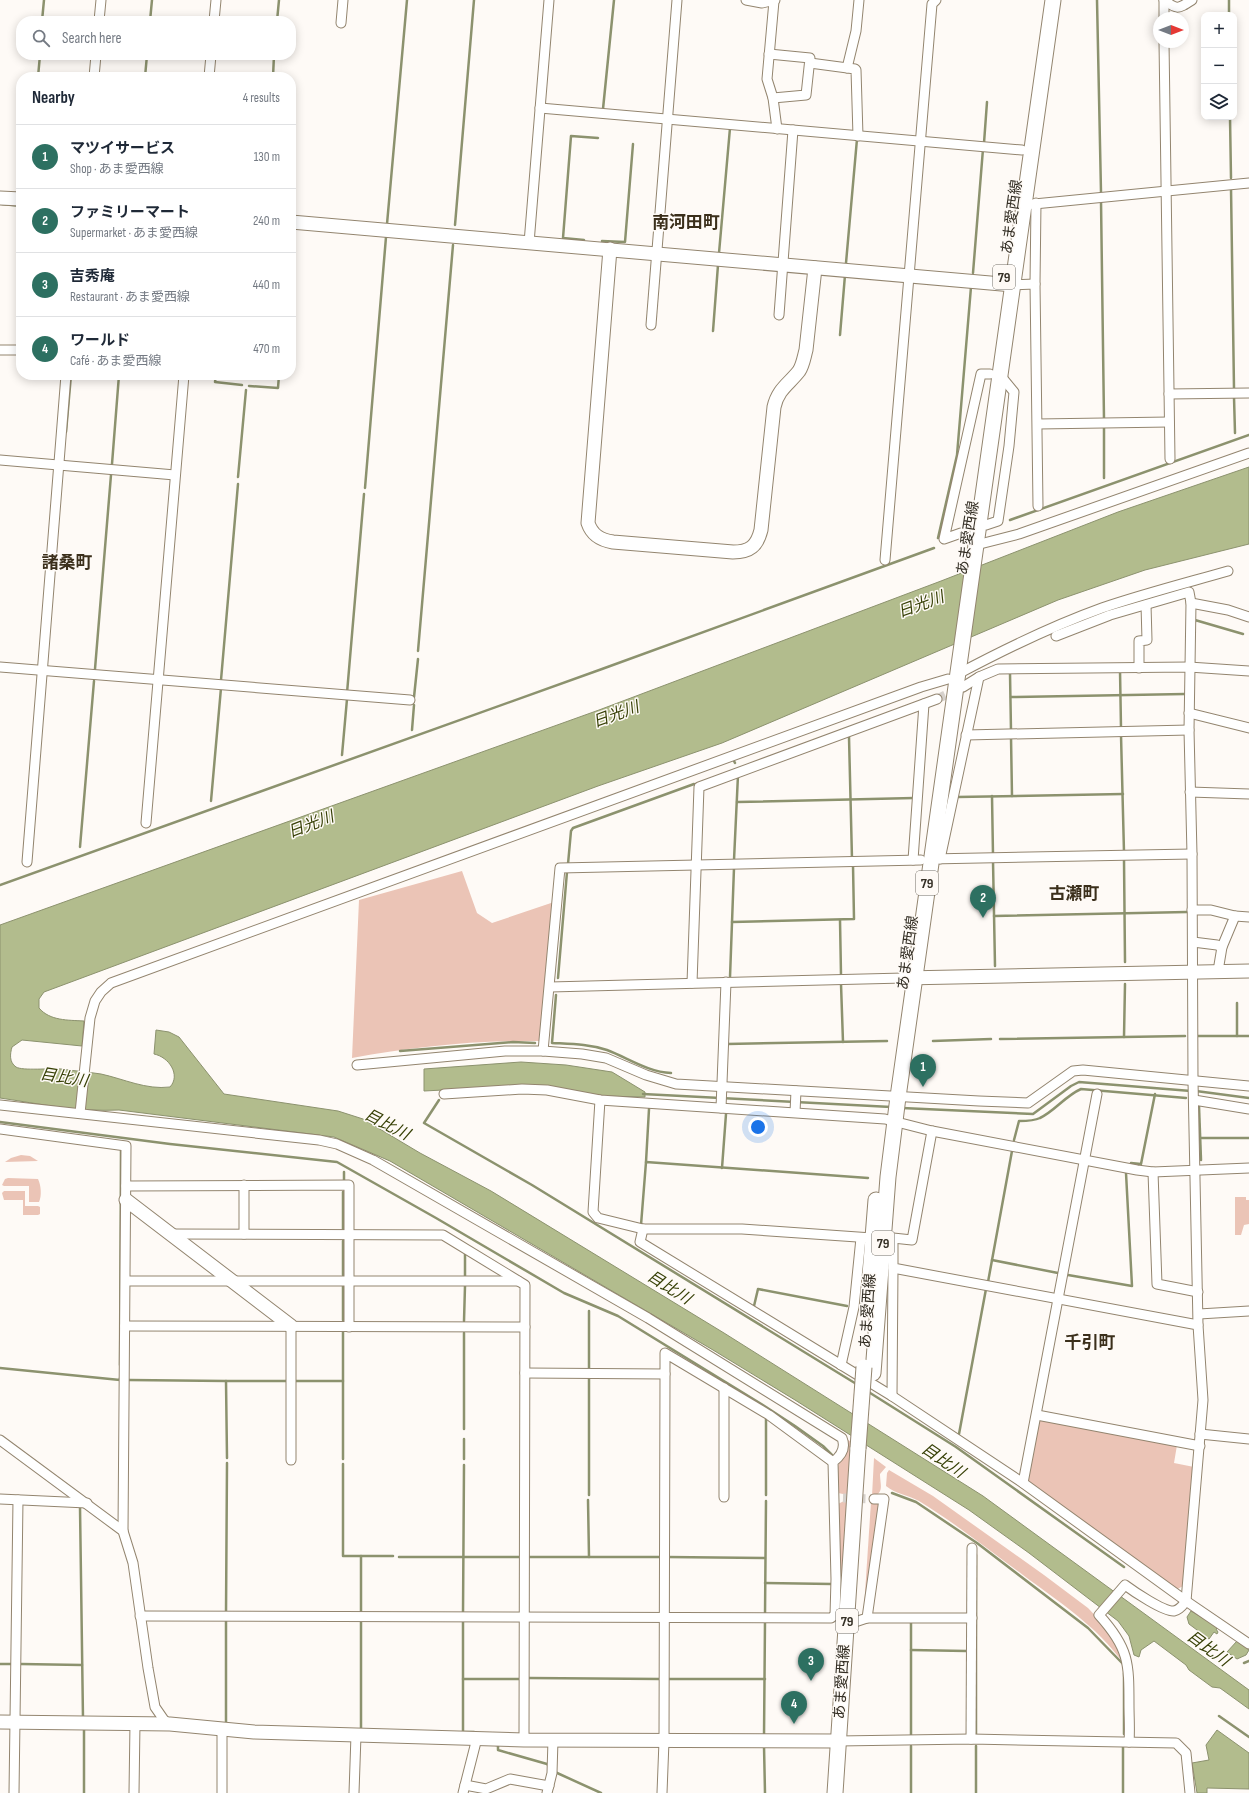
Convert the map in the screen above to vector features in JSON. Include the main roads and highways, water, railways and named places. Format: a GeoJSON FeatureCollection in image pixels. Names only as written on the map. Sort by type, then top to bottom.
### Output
{"type":"FeatureCollection","features":[{"type":"Feature","properties":{"kind":"main road","name":"あま愛西線"},"geometry":{"type":"LineString","coordinates":[[844,1793],[843,1741],[877,1238],[909,978],[955,675],[972,550],[967,551],[1008,284],[1022,150],[1044,0]]}},
{"type":"Feature","properties":{"kind":"main road","name":"あま愛西線"},"geometry":{"type":"LineString","coordinates":[[1008,284],[1030,204],[1053,0]]}},
{"type":"Feature","properties":{"kind":"main road","name":"あま愛西線"},"geometry":{"type":"LineString","coordinates":[[835,1793],[843,1741]]}},
{"type":"Feature","properties":{"kind":"water"},"geometry":{"type":"Polygon","coordinates":[[[1249,467],[1249,544],[1145,570],[1058,600],[722,743],[598,786],[44,992],[39,999],[39,1008],[43,1012],[54,1018],[84,1021],[82,1046],[22,1040],[12,1047],[11,1060],[16,1067],[19,1068],[61,1069],[101,1074],[144,1086],[161,1088],[170,1087],[174,1077],[172,1067],[164,1059],[154,1054],[156,1030],[169,1032],[179,1037],[224,1094],[338,1111],[363,1119],[420,1153],[491,1191],[724,1333],[983,1496],[1249,1690],[1249,1709],[1220,1688],[1212,1687],[1154,1641],[1141,1650],[1139,1657],[1134,1655],[1129,1636],[1118,1621],[1029,1553],[969,1510],[713,1350],[390,1161],[334,1137],[119,1110],[89,1110],[60,1107],[0,1098],[0,925],[599,710],[941,581],[1118,512],[1249,467]]]}},
{"type":"Feature","properties":{"kind":"water"},"geometry":{"type":"Polygon","coordinates":[[[521,1062],[566,1065],[612,1072],[645,1092],[645,1097],[601,1096],[519,1086],[424,1091],[424,1069],[521,1062]]]}},
{"type":"Feature","properties":{"kind":"water"},"geometry":{"type":"Polygon","coordinates":[[[1191,1611],[1218,1627],[1216,1629],[1218,1632],[1217,1634],[1214,1632],[1209,1639],[1189,1624],[1187,1617],[1191,1611]]]}},
{"type":"Feature","properties":{"kind":"water"},"geometry":{"type":"Polygon","coordinates":[[[1237,1641],[1249,1650],[1246,1655],[1237,1659],[1227,1652],[1237,1641]]]}},
{"type":"Feature","properties":{"kind":"water"},"geometry":{"type":"Polygon","coordinates":[[[1217,1730],[1249,1753],[1249,1789],[1207,1788],[1207,1793],[1197,1793],[1192,1763],[1209,1760],[1206,1745],[1217,1730]]]}},
{"type":"Feature","properties":{"kind":"waterway"},"geometry":{"type":"LineString","coordinates":[[42,16],[44,0]]}},
{"type":"Feature","properties":{"kind":"waterway"},"geometry":{"type":"LineString","coordinates":[[150,16],[152,0]]}},
{"type":"Feature","properties":{"kind":"waterway"},"geometry":{"type":"LineString","coordinates":[[277,16],[279,0]]}},
{"type":"Feature","properties":{"kind":"waterway"},"geometry":{"type":"LineString","coordinates":[[387,224],[407,0]]}},
{"type":"Feature","properties":{"kind":"waterway"},"geometry":{"type":"LineString","coordinates":[[455,225],[474,0]]}},
{"type":"Feature","properties":{"kind":"waterway"},"geometry":{"type":"LineString","coordinates":[[603,109],[614,0]]}},
{"type":"Feature","properties":{"kind":"waterway"},"geometry":{"type":"LineString","coordinates":[[1097,0],[1101,192]]}},
{"type":"Feature","properties":{"kind":"waterway"},"geometry":{"type":"LineString","coordinates":[[1229,0],[1229,12]]}},
{"type":"Feature","properties":{"kind":"waterway"},"geometry":{"type":"LineString","coordinates":[[38,72],[40,60]]}},
{"type":"Feature","properties":{"kind":"waterway"},"geometry":{"type":"LineString","coordinates":[[145,72],[147,60]]}},
{"type":"Feature","properties":{"kind":"waterway"},"geometry":{"type":"LineString","coordinates":[[273,72],[274,60]]}},
{"type":"Feature","properties":{"kind":"waterway"},"geometry":{"type":"LineString","coordinates":[[984,143],[987,102]]}},
{"type":"Feature","properties":{"kind":"waterway"},"geometry":{"type":"LineString","coordinates":[[1230,120],[1231,178]]}},
{"type":"Feature","properties":{"kind":"waterway"},"geometry":{"type":"LineString","coordinates":[[719,253],[730,128]]}},
{"type":"Feature","properties":{"kind":"waterway"},"geometry":{"type":"LineString","coordinates":[[584,240],[563,238],[571,136],[598,138]]}},
{"type":"Feature","properties":{"kind":"waterway"},"geometry":{"type":"LineString","coordinates":[[846,263],[857,139]]}},
{"type":"Feature","properties":{"kind":"waterway"},"geometry":{"type":"LineString","coordinates":[[602,241],[625,242],[633,144]]}},
{"type":"Feature","properties":{"kind":"waterway"},"geometry":{"type":"LineString","coordinates":[[973,273],[983,149]]}},
{"type":"Feature","properties":{"kind":"waterway"},"geometry":{"type":"LineString","coordinates":[[1231,188],[1234,388]]}},
{"type":"Feature","properties":{"kind":"waterway"},"geometry":{"type":"LineString","coordinates":[[1101,201],[1104,419]]}},
{"type":"Feature","properties":{"kind":"waterway"},"geometry":{"type":"LineString","coordinates":[[2,204],[16,205]]}},
{"type":"Feature","properties":{"kind":"waterway"},"geometry":{"type":"LineString","coordinates":[[365,488],[386,237]]}},
{"type":"Feature","properties":{"kind":"waterway"},"geometry":{"type":"LineString","coordinates":[[418,651],[453,245]]}},
{"type":"Feature","properties":{"kind":"waterway"},"geometry":{"type":"LineString","coordinates":[[713,331],[718,265]]}},
{"type":"Feature","properties":{"kind":"waterway"},"geometry":{"type":"LineString","coordinates":[[840,335],[845,275]]}},
{"type":"Feature","properties":{"kind":"waterway"},"geometry":{"type":"LineString","coordinates":[[938,538],[957,455],[971,287]]}},
{"type":"Feature","properties":{"kind":"waterway"},"geometry":{"type":"LineString","coordinates":[[66,432],[71,380]]}},
{"type":"Feature","properties":{"kind":"waterway"},"geometry":{"type":"LineString","coordinates":[[112,464],[119,380]]}},
{"type":"Feature","properties":{"kind":"waterway"},"geometry":{"type":"LineString","coordinates":[[215,380],[215,382],[242,385]]}},
{"type":"Feature","properties":{"kind":"waterway"},"geometry":{"type":"LineString","coordinates":[[249,386],[278,388],[279,380]]}},
{"type":"Feature","properties":{"kind":"waterway"},"geometry":{"type":"LineString","coordinates":[[238,477],[246,390]]}},
{"type":"Feature","properties":{"kind":"waterway"},"geometry":{"type":"LineString","coordinates":[[1234,397],[1235,433]]}},
{"type":"Feature","properties":{"kind":"waterway"},"geometry":{"type":"LineString","coordinates":[[1104,428],[1104,478]]}},
{"type":"Feature","properties":{"kind":"waterway"},"geometry":{"type":"LineString","coordinates":[[1010,520],[1249,435]]}},
{"type":"Feature","properties":{"kind":"waterway"},"geometry":{"type":"LineString","coordinates":[[95,669],[111,475]]}},
{"type":"Feature","properties":{"kind":"waterway"},"geometry":{"type":"LineString","coordinates":[[221,680],[238,484]]}},
{"type":"Feature","properties":{"kind":"waterway"},"geometry":{"type":"LineString","coordinates":[[347,693],[364,494]]}},
{"type":"Feature","properties":{"kind":"waterway"},"geometry":{"type":"LineString","coordinates":[[0,885],[934,548]]}},
{"type":"Feature","properties":{"kind":"waterway"},"geometry":{"type":"LineString","coordinates":[[1195,622],[1195,620],[1243,634]]}},
{"type":"Feature","properties":{"kind":"waterway"},"geometry":{"type":"LineString","coordinates":[[414,697],[418,659]]}},
{"type":"Feature","properties":{"kind":"waterway"},"geometry":{"type":"LineString","coordinates":[[1120,670],[1121,728]]}},
{"type":"Feature","properties":{"kind":"waterway"},"geometry":{"type":"LineString","coordinates":[[1010,673],[1011,731]]}},
{"type":"Feature","properties":{"kind":"waterway"},"geometry":{"type":"LineString","coordinates":[[80,847],[94,681]]}},
{"type":"Feature","properties":{"kind":"waterway"},"geometry":{"type":"LineString","coordinates":[[211,801],[221,688]]}},
{"type":"Feature","properties":{"kind":"waterway"},"geometry":{"type":"LineString","coordinates":[[1011,697],[1185,694]]}},
{"type":"Feature","properties":{"kind":"waterway"},"geometry":{"type":"LineString","coordinates":[[342,755],[347,699]]}},
{"type":"Feature","properties":{"kind":"waterway"},"geometry":{"type":"LineString","coordinates":[[412,730],[414,705]]}},
{"type":"Feature","properties":{"kind":"waterway"},"geometry":{"type":"LineString","coordinates":[[1121,735],[1124,852]]}},
{"type":"Feature","properties":{"kind":"waterway"},"geometry":{"type":"LineString","coordinates":[[849,737],[852,859]]}},
{"type":"Feature","properties":{"kind":"waterway"},"geometry":{"type":"LineString","coordinates":[[1011,737],[1012,796]]}},
{"type":"Feature","properties":{"kind":"waterway"},"geometry":{"type":"LineString","coordinates":[[734,860],[738,775]]}},
{"type":"Feature","properties":{"kind":"waterway"},"geometry":{"type":"LineString","coordinates":[[568,864],[571,831],[573,828],[694,784]]}},
{"type":"Feature","properties":{"kind":"waterway"},"geometry":{"type":"LineString","coordinates":[[957,797],[1123,794]]}},
{"type":"Feature","properties":{"kind":"waterway"},"geometry":{"type":"LineString","coordinates":[[992,796],[993,855]]}},
{"type":"Feature","properties":{"kind":"waterway"},"geometry":{"type":"LineString","coordinates":[[737,802],[914,798]]}},
{"type":"Feature","properties":{"kind":"waterway"},"geometry":{"type":"LineString","coordinates":[[1124,860],[1125,962]]}},
{"type":"Feature","properties":{"kind":"waterway"},"geometry":{"type":"LineString","coordinates":[[993,861],[995,966]]}},
{"type":"Feature","properties":{"kind":"waterway"},"geometry":{"type":"LineString","coordinates":[[732,922],[854,919],[853,865]]}},
{"type":"Feature","properties":{"kind":"waterway"},"geometry":{"type":"LineString","coordinates":[[730,977],[734,868]]}},
{"type":"Feature","properties":{"kind":"waterway"},"geometry":{"type":"LineString","coordinates":[[558,978],[567,872]]}},
{"type":"Feature","properties":{"kind":"waterway"},"geometry":{"type":"LineString","coordinates":[[994,916],[1187,912]]}},
{"type":"Feature","properties":{"kind":"waterway"},"geometry":{"type":"LineString","coordinates":[[840,920],[841,975]]}},
{"type":"Feature","properties":{"kind":"waterway"},"geometry":{"type":"LineString","coordinates":[[841,984],[843,1042]]}},
{"type":"Feature","properties":{"kind":"waterway"},"geometry":{"type":"LineString","coordinates":[[1124,1037],[1125,984]]}},
{"type":"Feature","properties":{"kind":"waterway"},"geometry":{"type":"LineString","coordinates":[[556,995],[552,1043],[600,1048],[654,1070],[671,1073]]}},
{"type":"Feature","properties":{"kind":"waterway"},"geometry":{"type":"LineString","coordinates":[[1237,1003],[1237,1036]]}},
{"type":"Feature","properties":{"kind":"waterway"},"geometry":{"type":"LineString","coordinates":[[1000,1039],[1185,1036]]}},
{"type":"Feature","properties":{"kind":"waterway"},"geometry":{"type":"LineString","coordinates":[[1198,1036],[1249,1036]]}},
{"type":"Feature","properties":{"kind":"waterway"},"geometry":{"type":"LineString","coordinates":[[933,1041],[991,1039]]}},
{"type":"Feature","properties":{"kind":"waterway"},"geometry":{"type":"LineString","coordinates":[[727,1044],[887,1041]]}},
{"type":"Feature","properties":{"kind":"waterway"},"geometry":{"type":"LineString","coordinates":[[400,1051],[513,1042],[535,1043]]}},
{"type":"Feature","properties":{"kind":"waterway"},"geometry":{"type":"LineString","coordinates":[[902,1108],[1033,1114],[1071,1086],[1079,1082],[1191,1091]]}},
{"type":"Feature","properties":{"kind":"waterway"},"geometry":{"type":"LineString","coordinates":[[1014,1140],[1019,1121],[1040,1118],[1081,1089],[1186,1098]]}},
{"type":"Feature","properties":{"kind":"waterway"},"geometry":{"type":"LineString","coordinates":[[1196,1091],[1249,1098]]}},
{"type":"Feature","properties":{"kind":"waterway"},"geometry":{"type":"LineString","coordinates":[[643,1094],[891,1107]]}},
{"type":"Feature","properties":{"kind":"waterway"},"geometry":{"type":"LineString","coordinates":[[1131,1163],[1141,1164],[1155,1094]]}},
{"type":"Feature","properties":{"kind":"waterway","name":"目比川"},"geometry":{"type":"LineString","coordinates":[[439,1100],[424,1123],[532,1185],[858,1385]]}},
{"type":"Feature","properties":{"kind":"waterway"},"geometry":{"type":"LineString","coordinates":[[1199,1106],[1201,1160]]}},
{"type":"Feature","properties":{"kind":"waterway"},"geometry":{"type":"LineString","coordinates":[[646,1162],[649,1109]]}},
{"type":"Feature","properties":{"kind":"waterway"},"geometry":{"type":"LineString","coordinates":[[722,1168],[726,1114]]}},
{"type":"Feature","properties":{"kind":"waterway"},"geometry":{"type":"LineString","coordinates":[[0,1122],[170,1144],[337,1162],[564,1293],[618,1316],[766,1407],[823,1446],[832,1455]]}},
{"type":"Feature","properties":{"kind":"waterway"},"geometry":{"type":"LineString","coordinates":[[1200,1138],[1249,1138]]}},
{"type":"Feature","properties":{"kind":"waterway"},"geometry":{"type":"LineString","coordinates":[[120,1365],[121,1149]]}},
{"type":"Feature","properties":{"kind":"waterway"},"geometry":{"type":"LineString","coordinates":[[988,1282],[1012,1151]]}},
{"type":"Feature","properties":{"kind":"waterway"},"geometry":{"type":"LineString","coordinates":[[641,1225],[646,1162],[868,1178]]}},
{"type":"Feature","properties":{"kind":"waterway"},"geometry":{"type":"LineString","coordinates":[[344,1172],[344,1180]]}},
{"type":"Feature","properties":{"kind":"waterway"},"geometry":{"type":"LineString","coordinates":[[1068,1275],[1132,1286],[1126,1173]]}},
{"type":"Feature","properties":{"kind":"waterway"},"geometry":{"type":"LineString","coordinates":[[343,1192],[343,1229]]}},
{"type":"Feature","properties":{"kind":"waterway"},"geometry":{"type":"LineString","coordinates":[[343,1241],[343,1275]]}},
{"type":"Feature","properties":{"kind":"waterway"},"geometry":{"type":"LineString","coordinates":[[465,1254],[465,1277]]}},
{"type":"Feature","properties":{"kind":"waterway"},"geometry":{"type":"LineString","coordinates":[[992,1260],[1058,1273]]}},
{"type":"Feature","properties":{"kind":"waterway"},"geometry":{"type":"LineString","coordinates":[[343,1286],[343,1320]]}},
{"type":"Feature","properties":{"kind":"waterway"},"geometry":{"type":"LineString","coordinates":[[464,1321],[465,1286]]}},
{"type":"Feature","properties":{"kind":"waterway"},"geometry":{"type":"LineString","coordinates":[[754,1306],[758,1289],[847,1306]]}},
{"type":"Feature","properties":{"kind":"waterway"},"geometry":{"type":"LineString","coordinates":[[959,1434],[986,1289]]}},
{"type":"Feature","properties":{"kind":"waterway"},"geometry":{"type":"LineString","coordinates":[[589,1311],[589,1370]]}},
{"type":"Feature","properties":{"kind":"waterway"},"geometry":{"type":"LineString","coordinates":[[343,1332],[343,1459]]}},
{"type":"Feature","properties":{"kind":"waterway"},"geometry":{"type":"LineString","coordinates":[[464,1333],[464,1429]]}},
{"type":"Feature","properties":{"kind":"waterway"},"geometry":{"type":"LineString","coordinates":[[0,1368],[120,1380],[120,1378]]}},
{"type":"Feature","properties":{"kind":"waterway"},"geometry":{"type":"LineString","coordinates":[[589,1378],[589,1495]]}},
{"type":"Feature","properties":{"kind":"waterway"},"geometry":{"type":"LineString","coordinates":[[129,1380],[226,1381],[227,1458]]}},
{"type":"Feature","properties":{"kind":"waterway"},"geometry":{"type":"LineString","coordinates":[[226,1381],[288,1381]]}},
{"type":"Feature","properties":{"kind":"waterway"},"geometry":{"type":"LineString","coordinates":[[295,1381],[343,1381]]}},
{"type":"Feature","properties":{"kind":"waterway"},"geometry":{"type":"LineString","coordinates":[[867,1391],[956,1447],[1124,1567]]}},
{"type":"Feature","properties":{"kind":"waterway"},"geometry":{"type":"LineString","coordinates":[[766,1419],[766,1495]]}},
{"type":"Feature","properties":{"kind":"waterway"},"geometry":{"type":"LineString","coordinates":[[464,1439],[464,1459]]}},
{"type":"Feature","properties":{"kind":"waterway"},"geometry":{"type":"LineString","coordinates":[[226,1613],[227,1463]]}},
{"type":"Feature","properties":{"kind":"waterway"},"geometry":{"type":"LineString","coordinates":[[343,1464],[343,1556],[393,1556]]}},
{"type":"Feature","properties":{"kind":"waterway"},"geometry":{"type":"LineString","coordinates":[[463,1614],[464,1465]]}},
{"type":"Feature","properties":{"kind":"waterway"},"geometry":{"type":"LineString","coordinates":[[892,1493],[916,1502],[977,1543],[1088,1628],[1123,1664]]}},
{"type":"Feature","properties":{"kind":"waterway"},"geometry":{"type":"LineString","coordinates":[[588,1500],[589,1557]]}},
{"type":"Feature","properties":{"kind":"waterway"},"geometry":{"type":"LineString","coordinates":[[765,1615],[766,1501]]}},
{"type":"Feature","properties":{"kind":"waterway"},"geometry":{"type":"LineString","coordinates":[[80,1507],[83,1718]]}},
{"type":"Feature","properties":{"kind":"waterway"},"geometry":{"type":"LineString","coordinates":[[976,1555],[976,1736]]}},
{"type":"Feature","properties":{"kind":"waterway"},"geometry":{"type":"LineString","coordinates":[[361,1556],[361,1614]]}},
{"type":"Feature","properties":{"kind":"waterway"},"geometry":{"type":"LineString","coordinates":[[399,1557],[520,1557]]}},
{"type":"Feature","properties":{"kind":"waterway"},"geometry":{"type":"LineString","coordinates":[[529,1557],[661,1557]]}},
{"type":"Feature","properties":{"kind":"waterway"},"geometry":{"type":"LineString","coordinates":[[667,1557],[765,1558]]}},
{"type":"Feature","properties":{"kind":"waterway"},"geometry":{"type":"LineString","coordinates":[[765,1583],[832,1584]]}},
{"type":"Feature","properties":{"kind":"waterway"},"geometry":{"type":"LineString","coordinates":[[361,1620],[361,1729]]}},
{"type":"Feature","properties":{"kind":"waterway"},"geometry":{"type":"LineString","coordinates":[[463,1620],[463,1732],[474,1733]]}},
{"type":"Feature","properties":{"kind":"waterway"},"geometry":{"type":"LineString","coordinates":[[226,1621],[226,1725]]}},
{"type":"Feature","properties":{"kind":"waterway"},"geometry":{"type":"LineString","coordinates":[[764,1736],[765,1621]]}},
{"type":"Feature","properties":{"kind":"waterway"},"geometry":{"type":"LineString","coordinates":[[911,1622],[911,1736]]}},
{"type":"Feature","properties":{"kind":"waterway"},"geometry":{"type":"LineString","coordinates":[[911,1650],[966,1651]]}},
{"type":"Feature","properties":{"kind":"waterway"},"geometry":{"type":"LineString","coordinates":[[1244,1663],[1249,1661]]}},
{"type":"Feature","properties":{"kind":"waterway"},"geometry":{"type":"LineString","coordinates":[[0,1664],[13,1664]]}},
{"type":"Feature","properties":{"kind":"waterway"},"geometry":{"type":"LineString","coordinates":[[21,1664],[82,1665]]}},
{"type":"Feature","properties":{"kind":"waterway"},"geometry":{"type":"LineString","coordinates":[[1124,1673],[1124,1734]]}},
{"type":"Feature","properties":{"kind":"waterway"},"geometry":{"type":"LineString","coordinates":[[529,1678],[660,1679]]}},
{"type":"Feature","properties":{"kind":"waterway"},"geometry":{"type":"LineString","coordinates":[[463,1679],[520,1679]]}},
{"type":"Feature","properties":{"kind":"waterway"},"geometry":{"type":"LineString","coordinates":[[667,1679],[765,1679]]}},
{"type":"Feature","properties":{"kind":"waterway"},"geometry":{"type":"LineString","coordinates":[[1219,1716],[1249,1737]]}},
{"type":"Feature","properties":{"kind":"waterway"},"geometry":{"type":"LineString","coordinates":[[84,1728],[84,1793]]}},
{"type":"Feature","properties":{"kind":"waterway"},"geometry":{"type":"LineString","coordinates":[[496,1745],[498,1745],[498,1750],[547,1764],[550,1767]]}},
{"type":"Feature","properties":{"kind":"waterway"},"geometry":{"type":"LineString","coordinates":[[764,1746],[765,1793]]}},
{"type":"Feature","properties":{"kind":"waterway"},"geometry":{"type":"LineString","coordinates":[[911,1746],[911,1793]]}},
{"type":"Feature","properties":{"kind":"waterway"},"geometry":{"type":"LineString","coordinates":[[976,1746],[976,1793]]}},
{"type":"Feature","properties":{"kind":"waterway"},"geometry":{"type":"LineString","coordinates":[[1123,1747],[1123,1793]]}},
{"type":"Feature","properties":{"kind":"waterway"},"geometry":{"type":"LineString","coordinates":[[555,1772],[601,1793]]}},
{"type":"Feature","properties":{"kind":"tunnel"},"geometry":{"type":"LineString","coordinates":[[937,699],[958,689]]}},
{"type":"Feature","properties":{"kind":"tunnel"},"geometry":{"type":"LineString","coordinates":[[843,1498],[874,1499]]}},
{"type":"Feature","properties":{"kind":"place","name":"ファミリーマート"},"geometry":{"type":"Point","coordinates":[983,918]}},
{"type":"Feature","properties":{"kind":"place","name":"マツイサービス"},"geometry":{"type":"Point","coordinates":[923,1087]}},
{"type":"Feature","properties":{"kind":"place","name":"吉秀庵"},"geometry":{"type":"Point","coordinates":[811,1681]}},
{"type":"Feature","properties":{"kind":"place","name":"ワールド"},"geometry":{"type":"Point","coordinates":[794,1724]}},
{"type":"Feature","properties":{"kind":"district","name":"南河田町"},"geometry":{"type":"Point","coordinates":[686,223]}},
{"type":"Feature","properties":{"kind":"district","name":"諸桑町"},"geometry":{"type":"Point","coordinates":[67,563]}},
{"type":"Feature","properties":{"kind":"district","name":"古瀬町"},"geometry":{"type":"Point","coordinates":[1074,894]}},
{"type":"Feature","properties":{"kind":"district","name":"千引町"},"geometry":{"type":"Point","coordinates":[1090,1343]}},
{"type":"Feature","properties":{"kind":"water label","name":"日光川"},"geometry":{"type":"Point","coordinates":[921,605]}},
{"type":"Feature","properties":{"kind":"water label","name":"日光川"},"geometry":{"type":"Point","coordinates":[616,715]}},
{"type":"Feature","properties":{"kind":"water label","name":"日光川"},"geometry":{"type":"Point","coordinates":[311,825]}}]}
